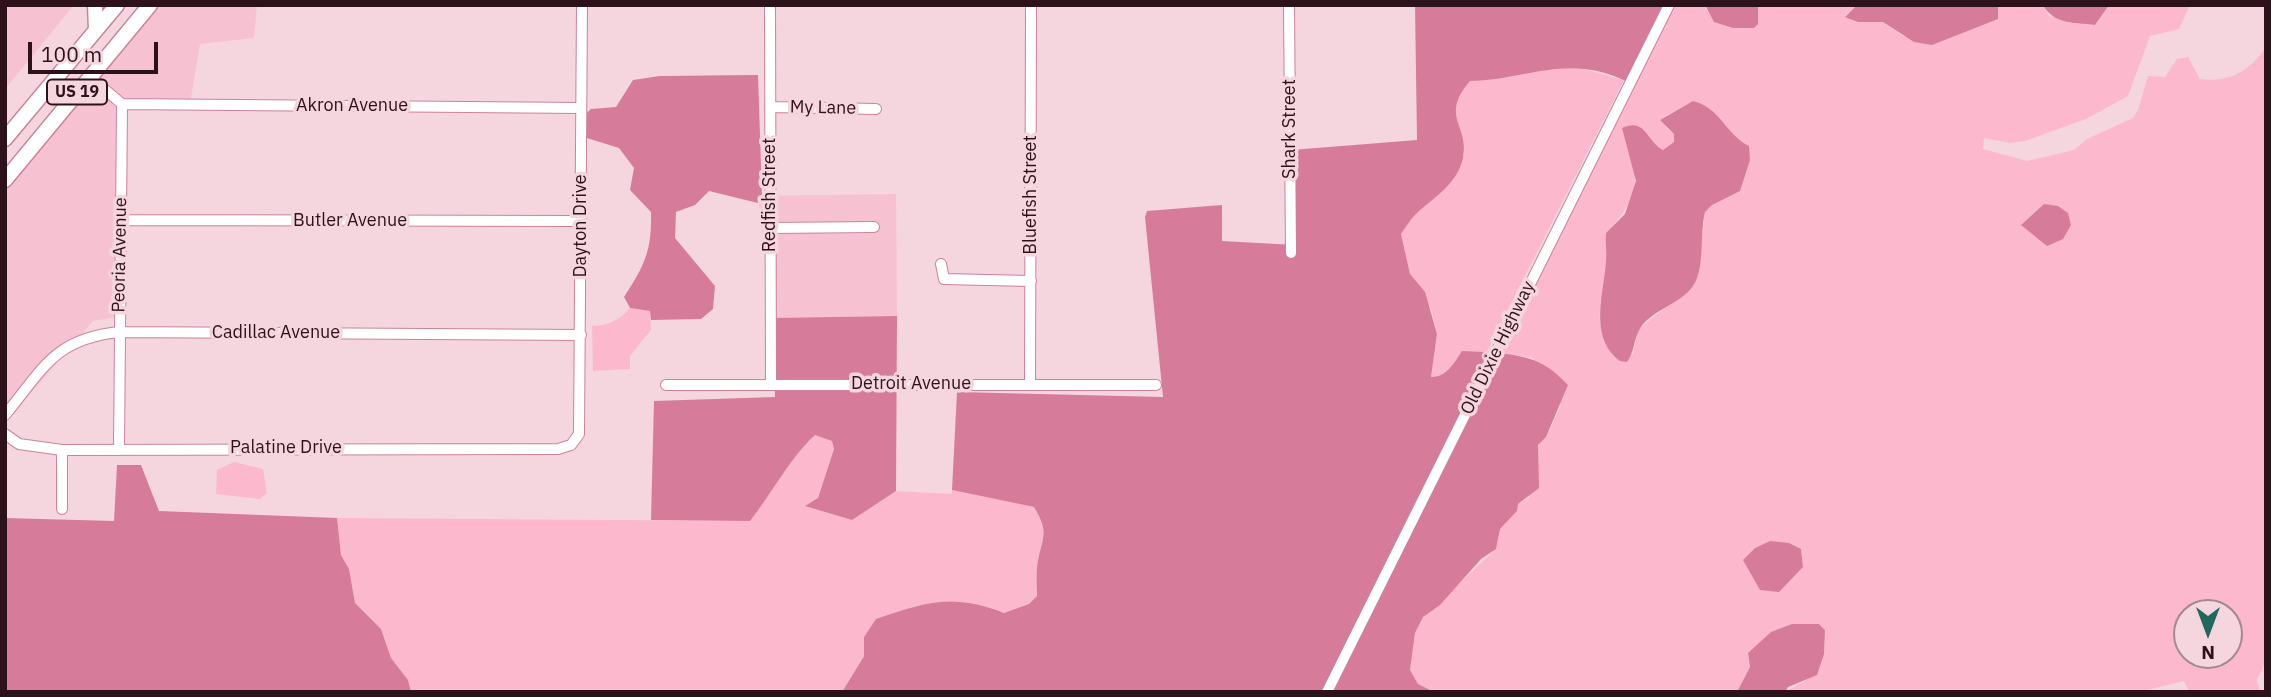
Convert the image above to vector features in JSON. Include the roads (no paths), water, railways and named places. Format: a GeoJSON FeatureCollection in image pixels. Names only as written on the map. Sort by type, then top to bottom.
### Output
{"type":"FeatureCollection","features":[{"type":"Feature","properties":{"kind":"highway"},"geometry":{"type":"LineString","coordinates":[[95,5],[96,30]]}},
{"type":"Feature","properties":{"kind":"highway","name":"US 19"},"geometry":{"type":"LineString","coordinates":[[5,139],[117,5]]}},
{"type":"Feature","properties":{"kind":"highway","name":"US 19"},"geometry":{"type":"LineString","coordinates":[[5,180],[150,5]]}},
{"type":"Feature","properties":{"kind":"street","name":"Dayton Drive"},"geometry":{"type":"LineString","coordinates":[[571,445],[579,434],[582,5]]}},
{"type":"Feature","properties":{"kind":"street","name":"Redfish Street"},"geometry":{"type":"LineString","coordinates":[[770,5],[771,384]]}},
{"type":"Feature","properties":{"kind":"street","name":"Bluefish Street"},"geometry":{"type":"LineString","coordinates":[[1030,384],[1031,5]]}},
{"type":"Feature","properties":{"kind":"street","name":"Shark Street"},"geometry":{"type":"LineString","coordinates":[[1289,5],[1291,253]]}},
{"type":"Feature","properties":{"kind":"street","name":"Old Dixie Highway"},"geometry":{"type":"LineString","coordinates":[[1327,692],[1669,5]]}},
{"type":"Feature","properties":{"kind":"street"},"geometry":{"type":"LineString","coordinates":[[90,77],[122,104]]}},
{"type":"Feature","properties":{"kind":"street","name":"Akron Avenue"},"geometry":{"type":"LineString","coordinates":[[122,104],[581,108]]}},
{"type":"Feature","properties":{"kind":"street","name":"Peoria Avenue"},"geometry":{"type":"LineString","coordinates":[[119,448],[122,104]]}},
{"type":"Feature","properties":{"kind":"street","name":"My Lane"},"geometry":{"type":"LineString","coordinates":[[770,107],[876,109]]}},
{"type":"Feature","properties":{"kind":"street","name":"Butler Avenue"},"geometry":{"type":"LineString","coordinates":[[120,220],[581,221]]}},
{"type":"Feature","properties":{"kind":"street"},"geometry":{"type":"LineString","coordinates":[[771,228],[873,227]]}},
{"type":"Feature","properties":{"kind":"street"},"geometry":{"type":"LineString","coordinates":[[941,264],[944,279],[1031,281]]}},
{"type":"Feature","properties":{"kind":"street","name":"Cadillac Avenue"},"geometry":{"type":"LineString","coordinates":[[5,415],[60,349],[89,335],[119,331],[581,335]]}},
{"type":"Feature","properties":{"kind":"street","name":"Detroit Avenue"},"geometry":{"type":"LineString","coordinates":[[666,385],[1156,385]]}},
{"type":"Feature","properties":{"kind":"street","name":"Palatine Drive"},"geometry":{"type":"LineString","coordinates":[[5,435],[19,444],[62,450],[558,449],[571,445]]}},
{"type":"Feature","properties":{"kind":"street"},"geometry":{"type":"LineString","coordinates":[[62,450],[62,509]]}}]}
